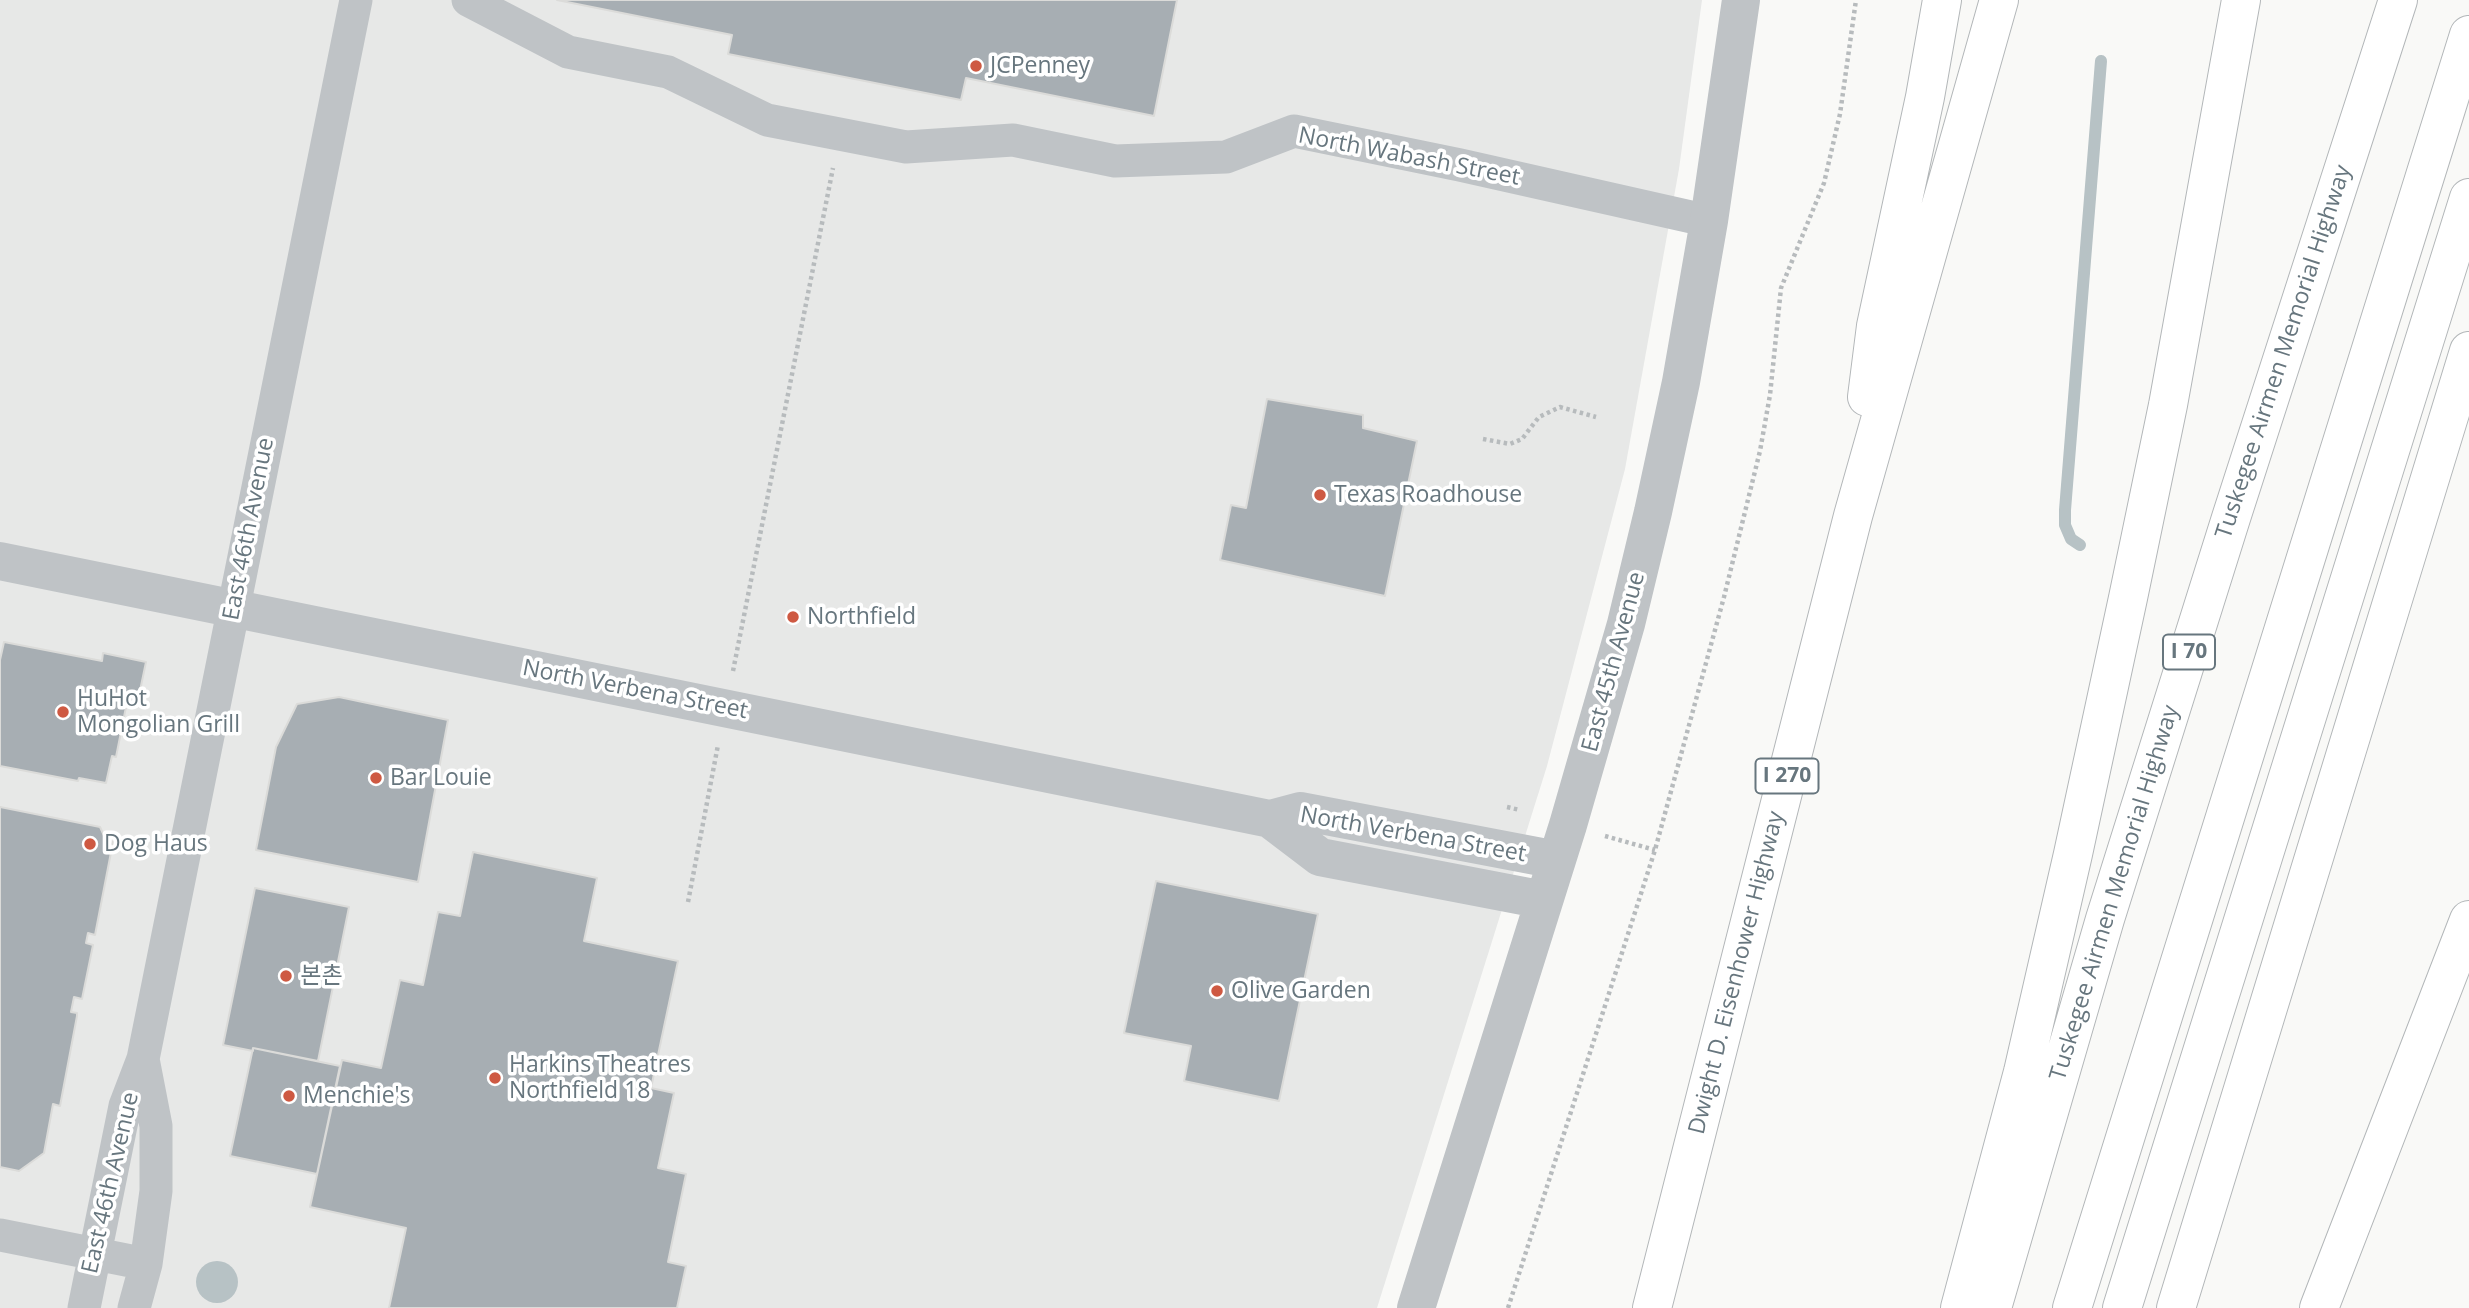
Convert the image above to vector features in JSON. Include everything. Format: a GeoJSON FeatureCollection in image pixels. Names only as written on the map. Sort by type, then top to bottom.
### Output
{"type":"FeatureCollection","features":[{"type":"Feature","properties":{"kind":"highway"},"geometry":{"type":"LineString","coordinates":[[1853,516],[1875,326],[1926,97],[1942,0]]}},
{"type":"Feature","properties":{"kind":"highway"},"geometry":{"type":"LineString","coordinates":[[1853,516],[1999,0]]}},
{"type":"Feature","properties":{"kind":"highway"},"geometry":{"type":"LineString","coordinates":[[1960,1308],[2023,1072],[2123,625],[2171,391],[2241,0]]}},
{"type":"Feature","properties":{"kind":"highway","name":"Tuskegee Airmen Memorial Highway"},"geometry":{"type":"LineString","coordinates":[[1992,1308],[2105,919],[2235,504],[2398,0]]}},
{"type":"Feature","properties":{"kind":"highway"},"geometry":{"type":"LineString","coordinates":[[2072,1308],[2469,35]]}},
{"type":"Feature","properties":{"kind":"highway"},"geometry":{"type":"LineString","coordinates":[[2122,1308],[2469,198]]}},
{"type":"Feature","properties":{"kind":"highway"},"geometry":{"type":"LineString","coordinates":[[2176,1308],[2469,351]]}},
{"type":"Feature","properties":{"kind":"highway","name":"Dwight D. Eisenhower Highway"},"geometry":{"type":"LineString","coordinates":[[1652,1308],[1853,516]]}},
{"type":"Feature","properties":{"kind":"highway"},"geometry":{"type":"LineString","coordinates":[[2319,1308],[2469,920]]}},
{"type":"Feature","properties":{"kind":"street","name":"East 46th Avenue"},"geometry":{"type":"LineString","coordinates":[[84,1308],[125,1106],[143,1059],[356,0]]}},
{"type":"Feature","properties":{"kind":"street","name":"North Wabash Street"},"geometry":{"type":"LineString","coordinates":[[468,0],[568,52],[668,72],[767,120],[906,147],[1013,140],[1115,161],[1226,157],[1294,131],[1709,221]]}},
{"type":"Feature","properties":{"kind":"street","name":"East 45th Avenue"},"geometry":{"type":"LineString","coordinates":[[1416,1308],[1557,860],[1626,624],[1681,382],[1709,221],[1741,0]]}},
{"type":"Feature","properties":{"kind":"street","name":"North Verbena Street"},"geometry":{"type":"LineString","coordinates":[[0,561],[1270,819],[1320,857],[1544,900]]}},
{"type":"Feature","properties":{"kind":"street","name":"North Verbena Street"},"geometry":{"type":"LineString","coordinates":[[1270,819],[1300,811],[1557,860]]}},
{"type":"Feature","properties":{"kind":"street","name":"East 46th Avenue"},"geometry":{"type":"LineString","coordinates":[[134,1308],[146,1264],[156,1191],[156,1126],[143,1059]]}},
{"type":"Feature","properties":{"kind":"street"},"geometry":{"type":"LineString","coordinates":[[0,1235],[146,1264]]}},
{"type":"Feature","properties":{"kind":"path"},"geometry":{"type":"LineString","coordinates":[[1508,1308],[1655,850],[1724,597],[1760,452],[1770,395],[1781,288],[1824,183],[1840,114],[1856,0]]}},
{"type":"Feature","properties":{"kind":"path"},"geometry":{"type":"LineString","coordinates":[[688,902],[840,135]]}},
{"type":"Feature","properties":{"kind":"path"},"geometry":{"type":"LineString","coordinates":[[1483,439],[1510,444],[1522,439],[1539,417],[1560,407],[1596,417]]}},
{"type":"Feature","properties":{"kind":"shaded area","name":"Northfield"},"geometry":{"type":"Polygon","coordinates":[[[0,0],[1702,0],[1679,169],[1625,469],[1547,766],[1377,1308],[0,1308],[0,0]]]}},
{"type":"Feature","properties":{"kind":"shaded area"},"geometry":{"type":"Polygon","coordinates":[[[217,1261],[232,1267],[238,1282],[232,1297],[217,1303],[202,1297],[196,1282],[202,1267],[217,1261]]]}},
{"type":"Feature","properties":{"kind":"building","name":"JCPenney"},"geometry":{"type":"Polygon","coordinates":[[[557,0],[1177,0],[1154,116],[966,78],[961,100],[728,54],[732,35],[557,0]]]}},
{"type":"Feature","properties":{"kind":"building"},"geometry":{"type":"Polygon","coordinates":[[[1267,399],[1363,415],[1363,428],[1417,441],[1385,596],[1220,560],[1231,505],[1246,508],[1267,399]]]}},
{"type":"Feature","properties":{"kind":"building"},"geometry":{"type":"Polygon","coordinates":[[[4,642],[102,661],[103,653],[146,662],[137,705],[127,702],[116,757],[112,756],[106,783],[79,778],[78,781],[0,766],[0,660],[4,642]]]}},
{"type":"Feature","properties":{"kind":"building"},"geometry":{"type":"Polygon","coordinates":[[[339,697],[448,720],[418,882],[256,850],[276,747],[297,704],[339,697]]]}},
{"type":"Feature","properties":{"kind":"building"},"geometry":{"type":"Polygon","coordinates":[[[0,807],[100,827],[106,840],[113,842],[95,935],[88,933],[86,943],[93,945],[82,999],[74,997],[71,1012],[77,1013],[77,1016],[60,1106],[53,1104],[44,1153],[19,1171],[0,1167],[0,807]]]}},
{"type":"Feature","properties":{"kind":"building","name":"Harkins Theatres Northfield 18"},"geometry":{"type":"Polygon","coordinates":[[[473,852],[597,878],[584,941],[678,961],[651,1088],[674,1093],[658,1168],[686,1174],[668,1262],[686,1266],[677,1308],[389,1308],[406,1228],[310,1207],[342,1060],[381,1068],[400,980],[423,985],[438,912],[460,916],[473,852]]]}},
{"type":"Feature","properties":{"kind":"building"},"geometry":{"type":"Polygon","coordinates":[[[1156,881],[1318,914],[1279,1101],[1184,1081],[1191,1046],[1124,1033],[1156,881]]]}},
{"type":"Feature","properties":{"kind":"building"},"geometry":{"type":"Polygon","coordinates":[[[255,888],[349,907],[318,1061],[223,1045],[255,888]]]}},
{"type":"Feature","properties":{"kind":"building"},"geometry":{"type":"Polygon","coordinates":[[[253,1048],[340,1066],[317,1174],[230,1156],[253,1048]]]}},
{"type":"Feature","properties":{"kind":"waterway"},"geometry":{"type":"LineString","coordinates":[[2080,545],[2071,539],[2065,525],[2065,510],[2101,61]]}},
{"type":"Feature","properties":{"kind":"place","name":"JCPenney"},"geometry":{"type":"Point","coordinates":[976,66]}},
{"type":"Feature","properties":{"kind":"place","name":"Texas Roadhouse"},"geometry":{"type":"Point","coordinates":[1320,495]}},
{"type":"Feature","properties":{"kind":"place","name":"Northfield"},"geometry":{"type":"Point","coordinates":[793,617]}},
{"type":"Feature","properties":{"kind":"place","name":"HuHot Mongolian Grill"},"geometry":{"type":"Point","coordinates":[63,712]}},
{"type":"Feature","properties":{"kind":"place","name":"Bar Louie"},"geometry":{"type":"Point","coordinates":[376,778]}},
{"type":"Feature","properties":{"kind":"place","name":"Dog Haus"},"geometry":{"type":"Point","coordinates":[90,844]}},
{"type":"Feature","properties":{"kind":"place","name":"본촌"},"geometry":{"type":"Point","coordinates":[286,976]}},
{"type":"Feature","properties":{"kind":"place","name":"Olive Garden"},"geometry":{"type":"Point","coordinates":[1217,991]}},
{"type":"Feature","properties":{"kind":"place","name":"Harkins Theatres Northfield 18"},"geometry":{"type":"Point","coordinates":[495,1078]}},
{"type":"Feature","properties":{"kind":"place","name":"Menchie's"},"geometry":{"type":"Point","coordinates":[289,1096]}}]}
